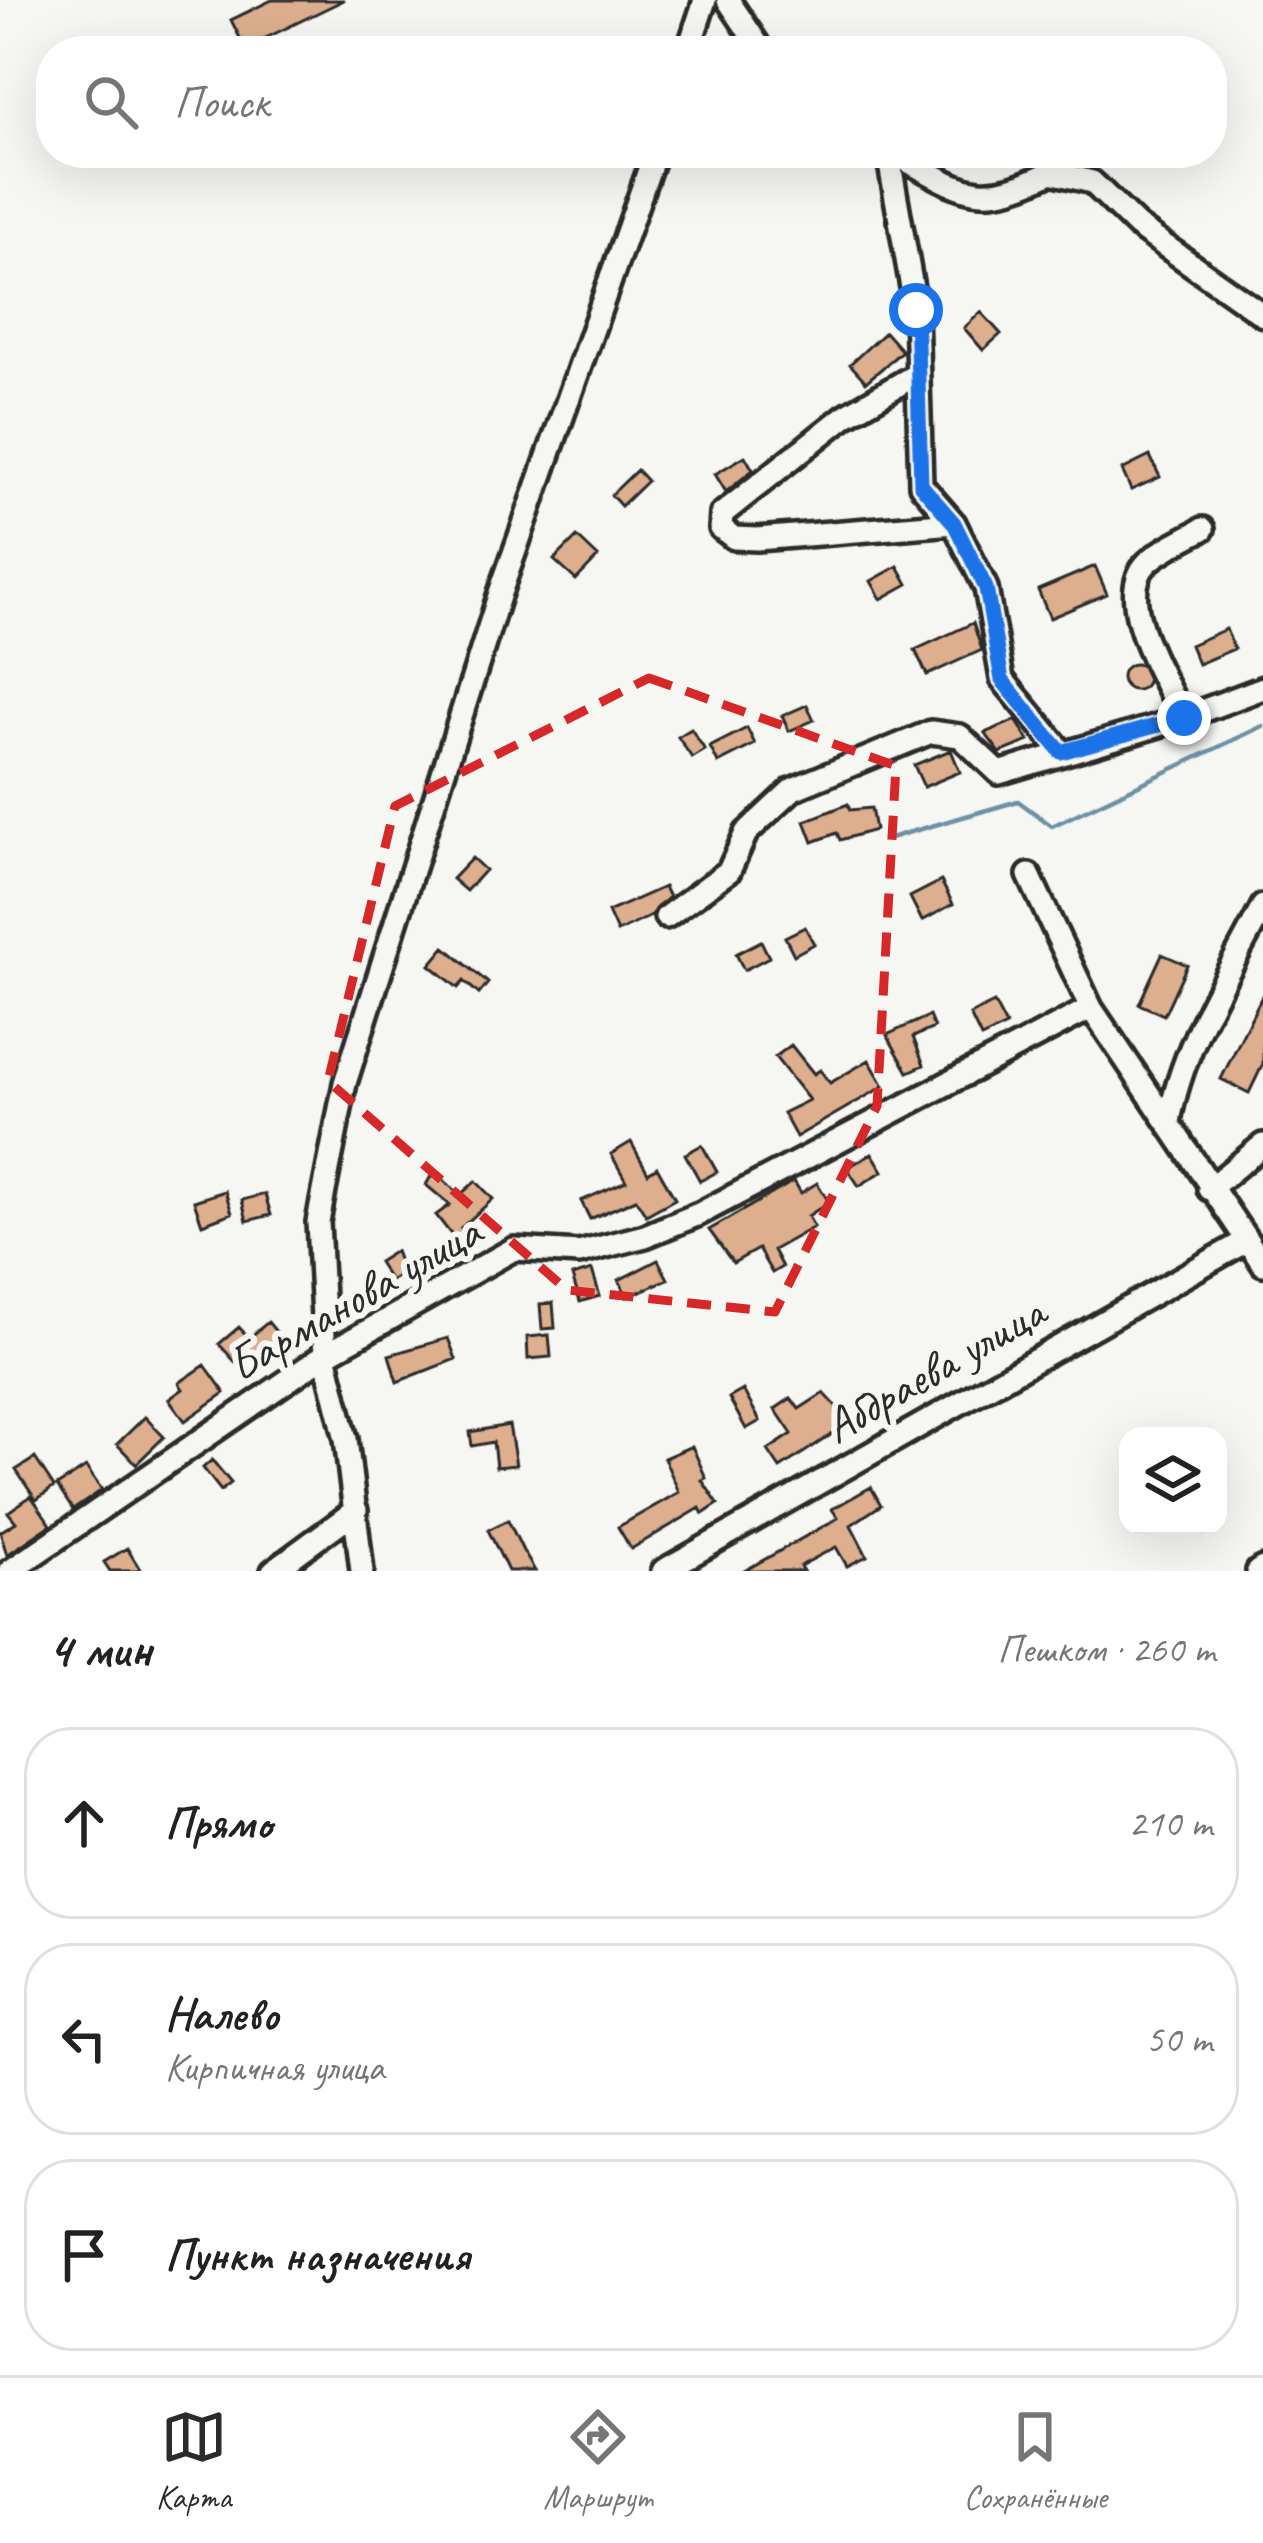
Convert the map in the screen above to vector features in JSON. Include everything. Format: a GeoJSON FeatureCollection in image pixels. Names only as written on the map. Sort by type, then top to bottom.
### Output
{"type":"FeatureCollection","features":[{"type":"Feature","properties":{"kind":"street"},"geometry":{"type":"LineString","coordinates":[[693,36],[705,0]]}},
{"type":"Feature","properties":{"kind":"street"},"geometry":{"type":"LineString","coordinates":[[728,0],[752,36]]}},
{"type":"Feature","properties":{"kind":"street"},"geometry":{"type":"LineString","coordinates":[[362,1571],[356,1510],[325,1355],[318,1222],[345,1083],[500,592],[650,168]]}},
{"type":"Feature","properties":{"kind":"street"},"geometry":{"type":"LineString","coordinates":[[892,168],[916,310],[921,485],[954,523],[986,588],[1002,680],[1061,752]]}},
{"type":"Feature","properties":{"kind":"street"},"geometry":{"type":"LineString","coordinates":[[921,168],[976,195],[1009,193],[1051,172],[1091,182],[1137,226],[1263,315]]}},
{"type":"Feature","properties":{"kind":"street"},"geometry":{"type":"LineString","coordinates":[[917,374],[845,416],[722,514],[722,528],[734,538],[757,539],[954,523]]}},
{"type":"Feature","properties":{"kind":"street"},"geometry":{"type":"LineString","coordinates":[[1184,718],[1141,632],[1134,584],[1146,564],[1203,529]]}},
{"type":"Feature","properties":{"kind":"street"},"geometry":{"type":"LineString","coordinates":[[666,917],[729,871],[746,832],[793,789],[931,731],[960,736],[999,773],[1184,718],[1263,688]]}},
{"type":"Feature","properties":{"kind":"street"},"geometry":{"type":"LineString","coordinates":[[1029,875],[1091,1008],[1138,1085],[1169,1121],[1263,1264]]}},
{"type":"Feature","properties":{"kind":"street"},"geometry":{"type":"LineString","coordinates":[[1169,1121],[1190,1049],[1263,906]]}},
{"type":"Feature","properties":{"kind":"street","name":"Барманова улица"},"geometry":{"type":"LineString","coordinates":[[10,1571],[325,1355],[514,1249],[579,1253],[645,1236],[699,1214],[1091,1008]]}},
{"type":"Feature","properties":{"kind":"street"},"geometry":{"type":"LineString","coordinates":[[1210,1189],[1263,1145]]}},
{"type":"Feature","properties":{"kind":"street","name":"Абдраева улица"},"geometry":{"type":"LineString","coordinates":[[663,1571],[1246,1241]]}},
{"type":"Feature","properties":{"kind":"street"},"geometry":{"type":"LineString","coordinates":[[274,1571],[356,1510]]}},
{"type":"Feature","properties":{"kind":"highlighted area"},"geometry":{"type":"Polygon","coordinates":[[[649,678],[896,766],[877,1106],[775,1312],[567,1290],[328,1081],[395,806],[649,678]]]}},
{"type":"Feature","properties":{"kind":"building"},"geometry":{"type":"Polygon","coordinates":[[[272,0],[344,0],[270,36],[239,36],[231,20],[272,0]]]}},
{"type":"Feature","properties":{"kind":"building"},"geometry":{"type":"Polygon","coordinates":[[[981,312],[1001,334],[983,350],[964,328],[981,312]]]}},
{"type":"Feature","properties":{"kind":"building"},"geometry":{"type":"Polygon","coordinates":[[[885,332],[902,351],[866,382],[850,364],[885,332]]]}},
{"type":"Feature","properties":{"kind":"building"},"geometry":{"type":"Polygon","coordinates":[[[745,456],[753,470],[726,492],[715,474],[745,456]]]}},
{"type":"Feature","properties":{"kind":"building"},"geometry":{"type":"Polygon","coordinates":[[[1150,456],[1160,477],[1131,490],[1122,470],[1150,456]]]}},
{"type":"Feature","properties":{"kind":"building"},"geometry":{"type":"Polygon","coordinates":[[[637,470],[647,481],[621,506],[611,495],[637,470]]]}},
{"type":"Feature","properties":{"kind":"building"},"geometry":{"type":"Polygon","coordinates":[[[577,537],[598,557],[576,580],[554,560],[577,537]]]}},
{"type":"Feature","properties":{"kind":"building"},"geometry":{"type":"Polygon","coordinates":[[[898,566],[908,584],[881,599],[871,581],[898,566]]]}},
{"type":"Feature","properties":{"kind":"building"},"geometry":{"type":"Polygon","coordinates":[[[1095,566],[1107,594],[1050,618],[1038,590],[1095,566]]]}},
{"type":"Feature","properties":{"kind":"building"},"geometry":{"type":"Polygon","coordinates":[[[973,623],[982,650],[927,675],[915,650],[973,623]]]}},
{"type":"Feature","properties":{"kind":"building"},"geometry":{"type":"Polygon","coordinates":[[[1226,629],[1234,649],[1198,664],[1190,645],[1226,629]]]}},
{"type":"Feature","properties":{"kind":"building"},"geometry":{"type":"Polygon","coordinates":[[[1135,664],[1148,677],[1135,690],[1122,677],[1135,664]]]}},
{"type":"Feature","properties":{"kind":"building"},"geometry":{"type":"Polygon","coordinates":[[[807,705],[814,720],[789,731],[782,716],[807,705]]]}},
{"type":"Feature","properties":{"kind":"building"},"geometry":{"type":"Polygon","coordinates":[[[1016,720],[1029,741],[1000,753],[985,733],[1016,720]]]}},
{"type":"Feature","properties":{"kind":"building"},"geometry":{"type":"Polygon","coordinates":[[[747,728],[755,744],[718,763],[710,747],[747,728]]]}},
{"type":"Feature","properties":{"kind":"building"},"geometry":{"type":"Polygon","coordinates":[[[691,729],[705,750],[692,758],[678,737],[691,729]]]}},
{"type":"Feature","properties":{"kind":"building"},"geometry":{"type":"Polygon","coordinates":[[[951,750],[960,772],[924,787],[914,765],[951,750]]]}},
{"type":"Feature","properties":{"kind":"building"},"geometry":{"type":"Polygon","coordinates":[[[848,804],[850,810],[871,808],[875,830],[840,840],[837,833],[813,842],[805,821],[848,804]]]}},
{"type":"Feature","properties":{"kind":"building"},"geometry":{"type":"Polygon","coordinates":[[[472,858],[485,870],[466,891],[452,879],[472,858]]]}},
{"type":"Feature","properties":{"kind":"building"},"geometry":{"type":"Polygon","coordinates":[[[941,881],[953,904],[922,921],[910,897],[941,881]]]}},
{"type":"Feature","properties":{"kind":"building"},"geometry":{"type":"Polygon","coordinates":[[[664,887],[669,897],[651,916],[617,932],[608,912],[664,887]]]}},
{"type":"Feature","properties":{"kind":"building"},"geometry":{"type":"Polygon","coordinates":[[[805,927],[814,944],[794,955],[785,937],[805,927]]]}},
{"type":"Feature","properties":{"kind":"building"},"geometry":{"type":"Polygon","coordinates":[[[761,941],[769,957],[744,970],[736,954],[761,941]]]}},
{"type":"Feature","properties":{"kind":"building"},"geometry":{"type":"Polygon","coordinates":[[[445,947],[488,983],[479,994],[464,981],[458,988],[430,965],[445,947]]]}},
{"type":"Feature","properties":{"kind":"building"},"geometry":{"type":"Polygon","coordinates":[[[1162,954],[1187,965],[1164,1015],[1139,1004],[1162,954]]]}},
{"type":"Feature","properties":{"kind":"building"},"geometry":{"type":"Polygon","coordinates":[[[1263,994],[1263,1064],[1249,1093],[1221,1079],[1263,994]]]}},
{"type":"Feature","properties":{"kind":"building"},"geometry":{"type":"Polygon","coordinates":[[[994,1003],[1006,1026],[981,1038],[970,1015],[994,1003]]]}},
{"type":"Feature","properties":{"kind":"building"},"geometry":{"type":"Polygon","coordinates":[[[929,1016],[934,1028],[913,1037],[924,1065],[908,1072],[887,1035],[929,1016]]]}},
{"type":"Feature","properties":{"kind":"building"},"geometry":{"type":"Polygon","coordinates":[[[791,1045],[814,1074],[820,1070],[830,1083],[869,1060],[884,1086],[796,1137],[783,1113],[809,1100],[775,1057],[791,1045]]]}},
{"type":"Feature","properties":{"kind":"building"},"geometry":{"type":"Polygon","coordinates":[[[631,1142],[648,1173],[657,1167],[675,1199],[646,1215],[636,1199],[590,1219],[581,1201],[626,1181],[611,1154],[631,1142]]]}},
{"type":"Feature","properties":{"kind":"building"},"geometry":{"type":"Polygon","coordinates":[[[702,1145],[717,1172],[700,1181],[685,1154],[702,1145]]]}},
{"type":"Feature","properties":{"kind":"building"},"geometry":{"type":"Polygon","coordinates":[[[872,1153],[883,1171],[859,1186],[847,1168],[872,1153]]]}},
{"type":"Feature","properties":{"kind":"building"},"geometry":{"type":"Polygon","coordinates":[[[434,1171],[460,1195],[476,1181],[493,1199],[461,1228],[466,1234],[456,1241],[436,1215],[450,1205],[426,1185],[434,1171]]]}},
{"type":"Feature","properties":{"kind":"building"},"geometry":{"type":"Polygon","coordinates":[[[794,1181],[801,1193],[817,1183],[829,1202],[808,1216],[814,1227],[773,1250],[782,1267],[772,1273],[758,1249],[733,1263],[709,1230],[794,1181]]]}},
{"type":"Feature","properties":{"kind":"building"},"geometry":{"type":"Polygon","coordinates":[[[225,1191],[232,1213],[202,1224],[194,1201],[225,1191]]]}},
{"type":"Feature","properties":{"kind":"building"},"geometry":{"type":"Polygon","coordinates":[[[265,1194],[271,1215],[247,1221],[242,1200],[265,1194]]]}},
{"type":"Feature","properties":{"kind":"building"},"geometry":{"type":"Polygon","coordinates":[[[395,1251],[403,1273],[390,1281],[378,1262],[395,1251]]]}},
{"type":"Feature","properties":{"kind":"building"},"geometry":{"type":"Polygon","coordinates":[[[658,1260],[668,1279],[627,1297],[619,1280],[658,1260]]]}},
{"type":"Feature","properties":{"kind":"building"},"geometry":{"type":"Polygon","coordinates":[[[592,1270],[600,1296],[580,1302],[572,1276],[592,1270]]]}},
{"type":"Feature","properties":{"kind":"building"},"geometry":{"type":"Polygon","coordinates":[[[553,1303],[555,1328],[542,1329],[540,1304],[553,1303]]]}},
{"type":"Feature","properties":{"kind":"building"},"geometry":{"type":"Polygon","coordinates":[[[268,1322],[283,1340],[245,1373],[219,1344],[239,1327],[249,1338],[268,1322]]]}},
{"type":"Feature","properties":{"kind":"building"},"geometry":{"type":"Polygon","coordinates":[[[549,1335],[551,1357],[528,1359],[527,1337],[549,1335]]]}},
{"type":"Feature","properties":{"kind":"building"},"geometry":{"type":"Polygon","coordinates":[[[448,1338],[456,1359],[397,1382],[389,1355],[448,1338]]]}},
{"type":"Feature","properties":{"kind":"building"},"geometry":{"type":"Polygon","coordinates":[[[205,1365],[225,1393],[185,1421],[169,1399],[183,1389],[179,1383],[205,1365]]]}},
{"type":"Feature","properties":{"kind":"building"},"geometry":{"type":"Polygon","coordinates":[[[743,1390],[760,1421],[746,1429],[729,1398],[743,1390]]]}},
{"type":"Feature","properties":{"kind":"building"},"geometry":{"type":"Polygon","coordinates":[[[824,1393],[851,1422],[780,1468],[768,1450],[792,1434],[775,1409],[791,1398],[799,1409],[824,1393]]]}},
{"type":"Feature","properties":{"kind":"building"},"geometry":{"type":"Polygon","coordinates":[[[145,1417],[164,1437],[136,1464],[117,1444],[145,1417]]]}},
{"type":"Feature","properties":{"kind":"building"},"geometry":{"type":"Polygon","coordinates":[[[509,1425],[516,1465],[496,1467],[493,1442],[472,1446],[470,1432],[509,1425]]]}},
{"type":"Feature","properties":{"kind":"building"},"geometry":{"type":"Polygon","coordinates":[[[692,1446],[706,1478],[702,1480],[718,1504],[703,1514],[700,1508],[631,1549],[618,1527],[679,1492],[664,1458],[692,1446]]]}},
{"type":"Feature","properties":{"kind":"building"},"geometry":{"type":"Polygon","coordinates":[[[35,1458],[54,1487],[36,1500],[16,1470],[35,1458]]]}},
{"type":"Feature","properties":{"kind":"building"},"geometry":{"type":"Polygon","coordinates":[[[212,1460],[231,1483],[221,1491],[203,1468],[212,1460]]]}},
{"type":"Feature","properties":{"kind":"building"},"geometry":{"type":"Polygon","coordinates":[[[86,1467],[102,1490],[73,1510],[57,1486],[86,1467]]]}},
{"type":"Feature","properties":{"kind":"building"},"geometry":{"type":"Polygon","coordinates":[[[871,1487],[881,1505],[851,1525],[867,1556],[847,1566],[836,1547],[800,1566],[803,1571],[744,1571],[838,1518],[832,1509],[871,1487]]]}},
{"type":"Feature","properties":{"kind":"building"},"geometry":{"type":"Polygon","coordinates":[[[31,1496],[51,1525],[7,1555],[0,1532],[16,1522],[8,1512],[31,1496]]]}},
{"type":"Feature","properties":{"kind":"building"},"geometry":{"type":"Polygon","coordinates":[[[508,1520],[535,1571],[508,1571],[488,1530],[508,1520]]]}},
{"type":"Feature","properties":{"kind":"building"},"geometry":{"type":"Polygon","coordinates":[[[127,1548],[141,1571],[110,1571],[104,1562],[127,1548]]]}},
{"type":"Feature","properties":{"kind":"waterway"},"geometry":{"type":"LineString","coordinates":[[890,838],[1018,801],[1052,826],[1263,726]]}},
{"type":"Feature","properties":{"kind":"route"},"geometry":{"type":"LineString","coordinates":[[916,310],[916,443],[921,485],[954,523],[986,588],[1002,680],[1061,752],[1184,718]]}}]}
